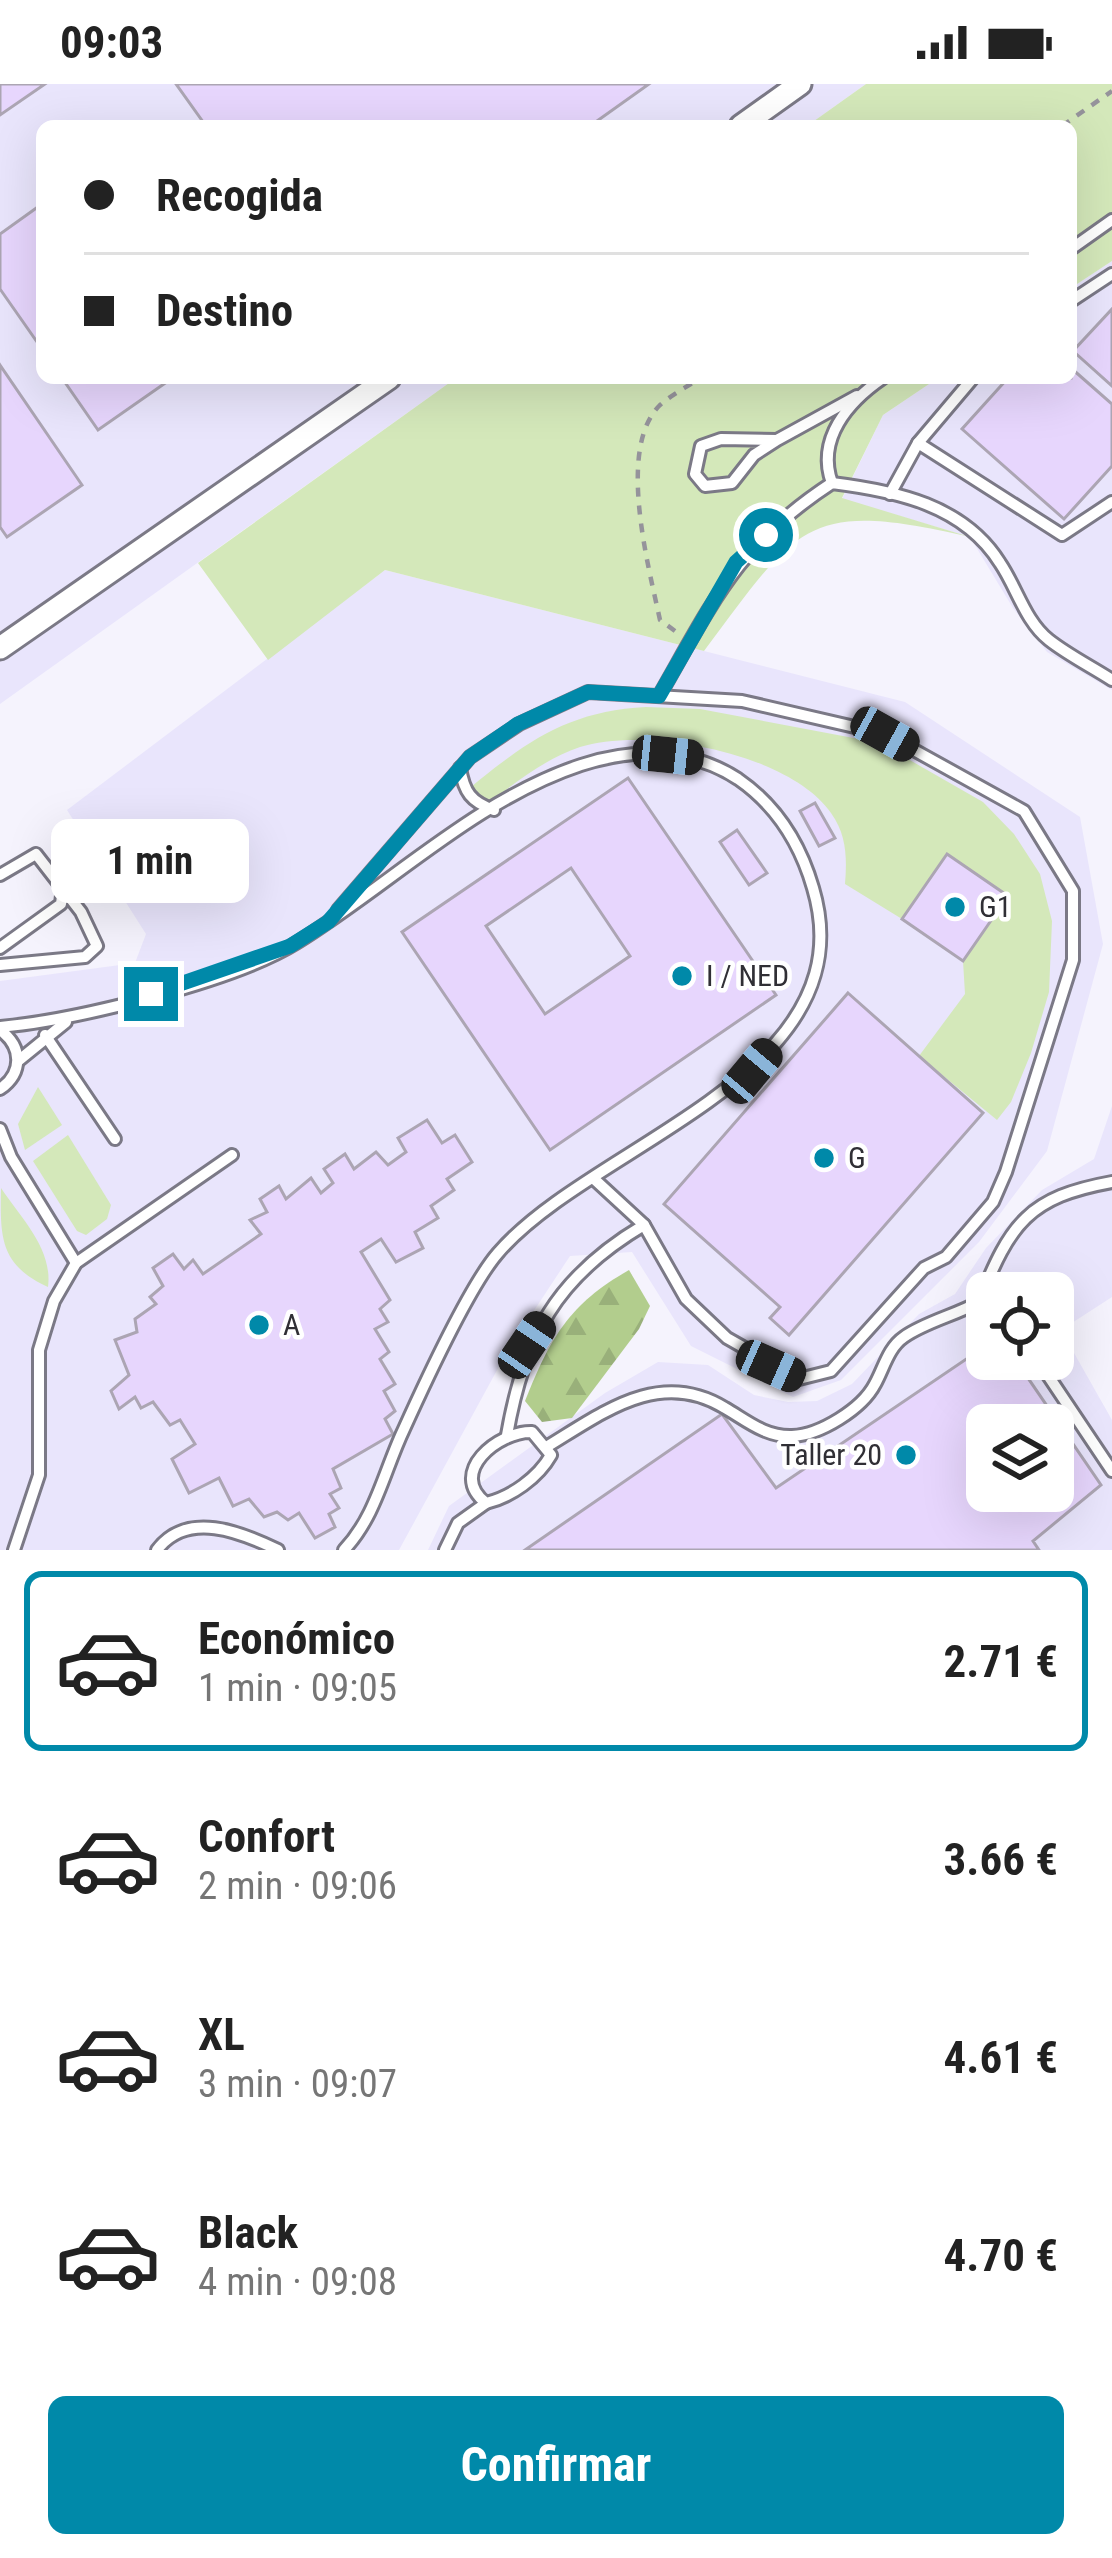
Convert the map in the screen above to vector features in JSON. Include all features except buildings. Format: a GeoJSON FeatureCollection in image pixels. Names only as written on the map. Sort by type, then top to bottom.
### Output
{"type":"FeatureCollection","features":[{"type":"Feature","properties":{"kind":"street"},"geometry":{"type":"LineString","coordinates":[[750,120],[800,84]]}},
{"type":"Feature","properties":{"kind":"street"},"geometry":{"type":"LineString","coordinates":[[0,648],[380,384]]}},
{"type":"Feature","properties":{"kind":"lane"},"geometry":{"type":"LineString","coordinates":[[1077,245],[1112,220]]}},
{"type":"Feature","properties":{"kind":"lane"},"geometry":{"type":"LineString","coordinates":[[1077,298],[1112,274]]}},
{"type":"Feature","properties":{"kind":"lane"},"geometry":{"type":"LineString","coordinates":[[777,440],[721,439],[701,446],[695,474],[705,486],[732,483],[754,455],[874,384]]}},
{"type":"Feature","properties":{"kind":"lane"},"geometry":{"type":"LineString","coordinates":[[890,494],[918,443],[969,384]]}},
{"type":"Feature","properties":{"kind":"lane"},"geometry":{"type":"LineString","coordinates":[[832,483],[824,462],[840,417],[857,396]]}},
{"type":"Feature","properties":{"kind":"lane"},"geometry":{"type":"LineString","coordinates":[[918,443],[1061,535],[1112,502]]}},
{"type":"Feature","properties":{"kind":"lane"},"geometry":{"type":"LineString","coordinates":[[659,696],[736,562],[796,506],[832,483],[955,514],[1000,561],[1034,624],[1049,640],[1112,680]]}},
{"type":"Feature","properties":{"kind":"lane"},"geometry":{"type":"LineString","coordinates":[[328,922],[460,768],[518,724],[588,692],[742,701],[885,734],[1024,811],[1072,891],[1073,960],[993,1202],[946,1257],[924,1268],[832,1372],[799,1379],[727,1338],[686,1299],[644,1225],[593,1178]]}},
{"type":"Feature","properties":{"kind":"lane"},"geometry":{"type":"LineString","coordinates":[[0,1029],[80,1015],[290,946],[494,809],[580,766],[644,752],[693,758],[735,777],[774,807],[805,860],[823,920],[818,961],[791,1025],[752,1071],[548,1204],[495,1256],[403,1431],[370,1517],[344,1550]]}},
{"type":"Feature","properties":{"kind":"lane"},"geometry":{"type":"LineString","coordinates":[[460,768],[463,787],[474,803],[494,809]]}},
{"type":"Feature","properties":{"kind":"lane"},"geometry":{"type":"LineString","coordinates":[[0,874],[37,854],[93,929],[97,946],[85,957],[0,965]]}},
{"type":"Feature","properties":{"kind":"lane"},"geometry":{"type":"LineString","coordinates":[[0,948],[61,904],[63,887]]}},
{"type":"Feature","properties":{"kind":"lane"},"geometry":{"type":"LineString","coordinates":[[18,1061],[44,1034],[80,1015]]}},
{"type":"Feature","properties":{"kind":"lane"},"geometry":{"type":"LineString","coordinates":[[0,1029],[9,1036],[18,1061],[16,1075],[0,1089]]}},
{"type":"Feature","properties":{"kind":"lane"},"geometry":{"type":"LineString","coordinates":[[44,1034],[115,1139]]}},
{"type":"Feature","properties":{"kind":"lane"},"geometry":{"type":"LineString","coordinates":[[0,1130],[10,1157],[76,1263]]}},
{"type":"Feature","properties":{"kind":"lane"},"geometry":{"type":"LineString","coordinates":[[14,1550],[39,1474],[39,1350],[54,1301],[76,1263],[232,1155]]}},
{"type":"Feature","properties":{"kind":"lane"},"geometry":{"type":"LineString","coordinates":[[991,1272],[1033,1207],[1060,1192],[1112,1182]]}},
{"type":"Feature","properties":{"kind":"lane"},"geometry":{"type":"LineString","coordinates":[[508,1435],[527,1345],[566,1288],[606,1247],[644,1225]]}},
{"type":"Feature","properties":{"kind":"lane"},"geometry":{"type":"LineString","coordinates":[[548,1446],[633,1396],[675,1390],[710,1399],[761,1431],[792,1436],[823,1428],[873,1390],[891,1351],[904,1336],[966,1311]]}},
{"type":"Feature","properties":{"kind":"lane"},"geometry":{"type":"LineString","coordinates":[[1051,1380],[1112,1472]]}},
{"type":"Feature","properties":{"kind":"lane"},"geometry":{"type":"LineString","coordinates":[[445,1550],[458,1523],[544,1468],[551,1455],[548,1446],[532,1432],[508,1435],[476,1462],[471,1479],[475,1495],[485,1503]]}},
{"type":"Feature","properties":{"kind":"lane"},"geometry":{"type":"LineString","coordinates":[[157,1550],[167,1537],[198,1526],[241,1532],[278,1550]]}},
{"type":"Feature","properties":{"kind":"path"},"geometry":{"type":"LineString","coordinates":[[1071,120],[1112,92]]}},
{"type":"Feature","properties":{"kind":"path"},"geometry":{"type":"LineString","coordinates":[[690,642],[660,620],[637,510],[644,435],[657,408],[691,384]]}},
{"type":"Feature","properties":{"kind":"shaded area"},"geometry":{"type":"Polygon","coordinates":[[[0,84],[866,84],[815,120],[36,120],[36,384],[448,384],[0,704],[0,84]]]}},
{"type":"Feature","properties":{"kind":"shaded area"},"geometry":{"type":"Polygon","coordinates":[[[1112,261],[1112,690],[1047,652],[1013,608],[970,537],[842,499],[883,415],[929,384],[1077,384],[1077,284],[1112,261]]]}},
{"type":"Feature","properties":{"kind":"shaded area"},"geometry":{"type":"Polygon","coordinates":[[[385,570],[905,702],[1080,817],[1103,944],[1047,1151],[979,1242],[841,1380],[793,1397],[691,1346],[632,1252],[570,1256],[508,1350],[399,1550],[0,1550],[0,981],[135,963],[146,934],[67,810],[385,570]]]}},
{"type":"Feature","properties":{"kind":"shaded area"},"geometry":{"type":"Polygon","coordinates":[[[1112,1106],[1112,1297],[1074,1322],[1074,1272],[970,1272],[986,1248],[1042,1190],[1094,1159],[1112,1106]]]}},
{"type":"Feature","properties":{"kind":"shaded area"},"geometry":{"type":"Polygon","coordinates":[[[966,1278],[966,1380],[1074,1380],[1074,1353],[1112,1420],[1112,1550],[428,1550],[449,1506],[605,1393],[658,1362],[708,1365],[754,1395],[788,1402],[817,1401],[852,1384],[919,1314],[955,1294],[966,1278]]]}},
{"type":"Feature","properties":{"kind":"green space"},"geometry":{"type":"Polygon","coordinates":[[[866,84],[1112,84],[1112,261],[1077,284],[1077,120],[815,120],[866,84]]]}},
{"type":"Feature","properties":{"kind":"green space"},"geometry":{"type":"Polygon","coordinates":[[[448,384],[929,384],[883,415],[842,498],[970,537],[873,521],[839,523],[811,532],[763,574],[704,651],[385,570],[268,660],[198,563],[448,384]]]}},
{"type":"Feature","properties":{"kind":"green space"},"geometry":{"type":"Polygon","coordinates":[[[646,707],[700,709],[880,743],[983,802],[1014,834],[1040,874],[1052,921],[1049,992],[1031,1053],[1011,1102],[997,1120],[919,1056],[965,994],[963,961],[1007,896],[902,919],[845,884],[840,830],[811,792],[751,760],[678,743],[608,741],[580,747],[542,765],[485,806],[475,804],[471,787],[531,742],[595,715],[646,707]]]}},
{"type":"Feature","properties":{"kind":"green space"},"geometry":{"type":"Polygon","coordinates":[[[38,1087],[62,1125],[25,1150],[18,1124],[38,1087]]]}},
{"type":"Feature","properties":{"kind":"green space"},"geometry":{"type":"Polygon","coordinates":[[[68,1135],[111,1205],[107,1219],[86,1235],[77,1231],[33,1161],[68,1135]]]}},
{"type":"Feature","properties":{"kind":"green space"},"geometry":{"type":"Polygon","coordinates":[[[1,1188],[41,1247],[48,1287],[20,1269],[6,1248],[1,1188]]]}},
{"type":"Feature","properties":{"kind":"green space"},"geometry":{"type":"Polygon","coordinates":[[[629,1270],[650,1306],[639,1329],[572,1418],[542,1422],[525,1401],[553,1341],[576,1310],[629,1270]]]}},
{"type":"Feature","properties":{"kind":"place","name":"G1"},"geometry":{"type":"Point","coordinates":[955,907]}},
{"type":"Feature","properties":{"kind":"place","name":"I / NED"},"geometry":{"type":"Point","coordinates":[682,976]}},
{"type":"Feature","properties":{"kind":"place","name":"G"},"geometry":{"type":"Point","coordinates":[824,1158]}},
{"type":"Feature","properties":{"kind":"place","name":"A"},"geometry":{"type":"Point","coordinates":[259,1325]}},
{"type":"Feature","properties":{"kind":"place","name":"Taller 20"},"geometry":{"type":"Point","coordinates":[906,1455]}},
{"type":"Feature","properties":{"kind":"route"},"geometry":{"type":"LineString","coordinates":[[151,994],[290,946],[328,922],[411,820],[470,757],[518,724],[588,692],[659,696],[736,562],[766,535]]}}]}
